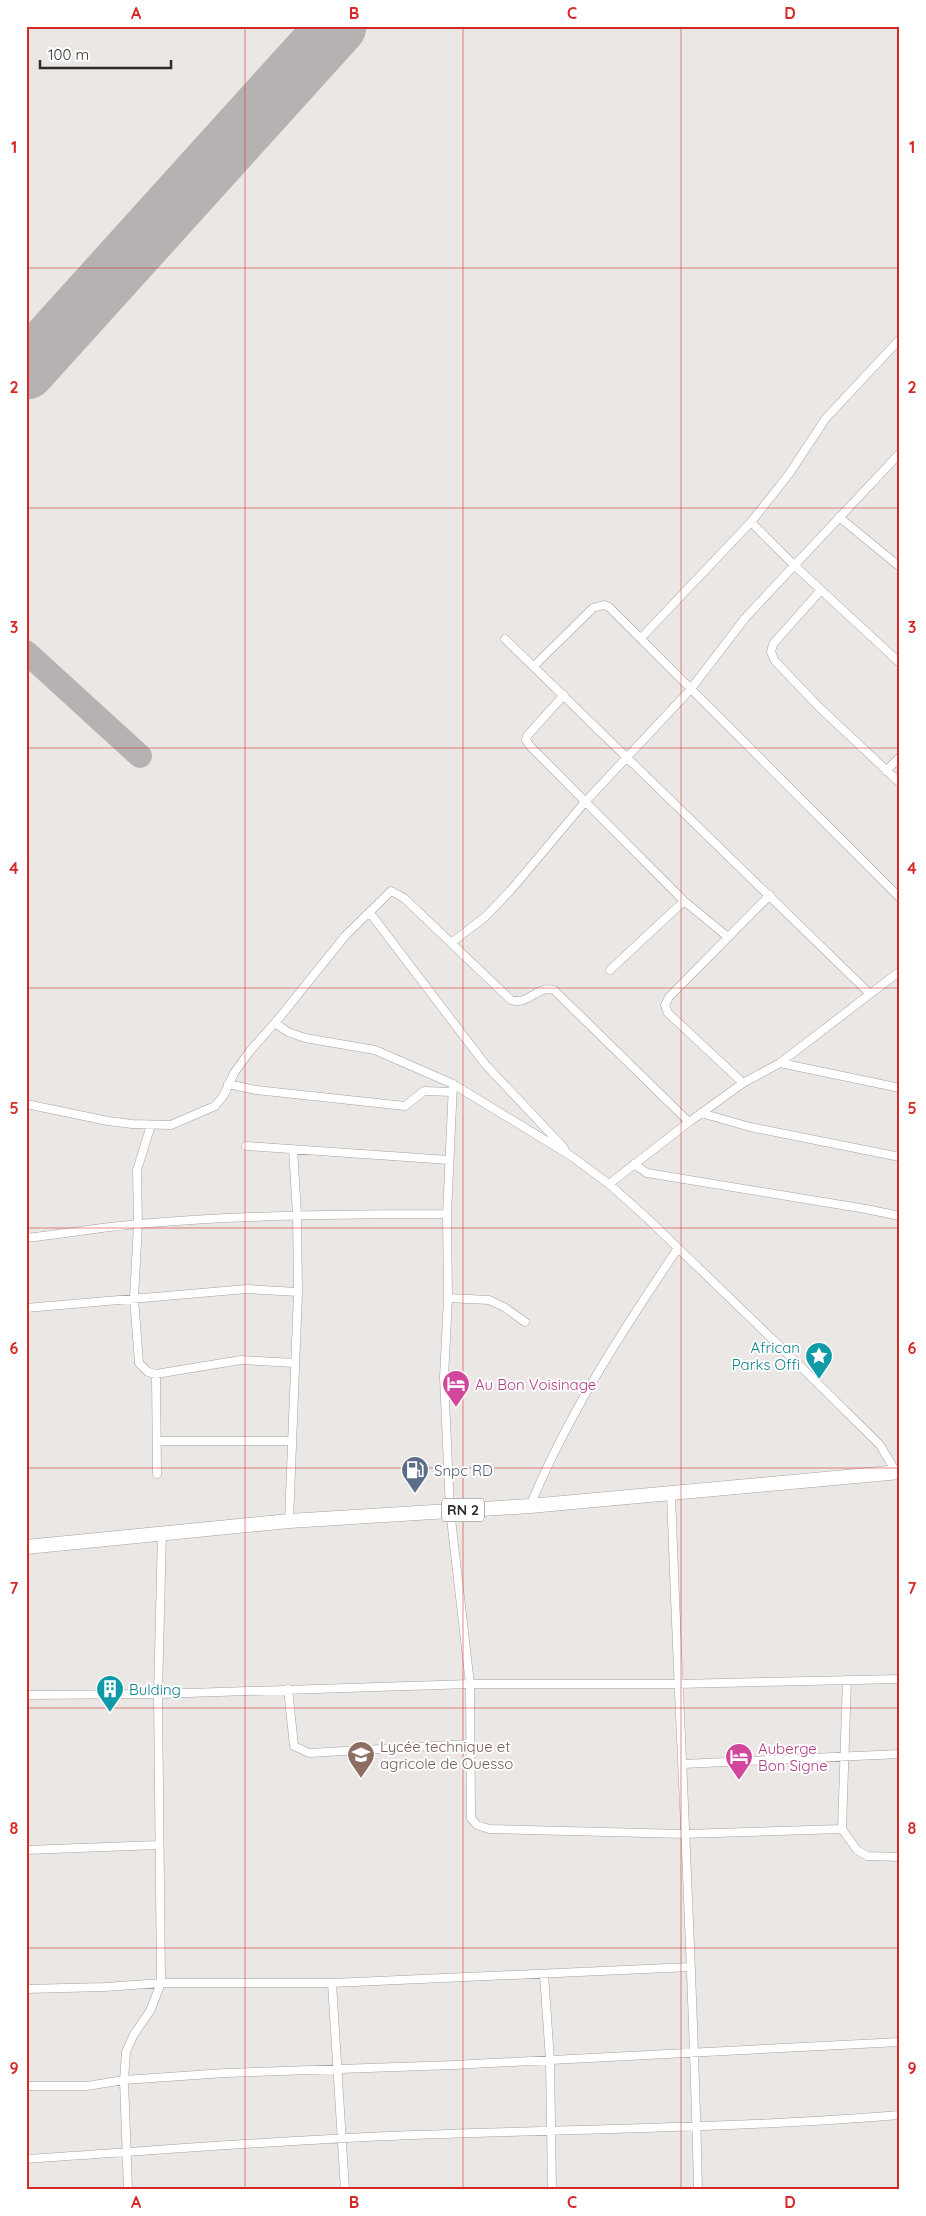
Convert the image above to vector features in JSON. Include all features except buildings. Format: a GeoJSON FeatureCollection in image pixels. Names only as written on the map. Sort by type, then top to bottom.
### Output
{"type":"FeatureCollection","features":[{"type":"Feature","properties":{"kind":"highway","name":"RN 2"},"geometry":{"type":"LineString","coordinates":[[26,1547],[288,1521],[530,1506],[898,1472]]}},
{"type":"Feature","properties":{"kind":"street"},"geometry":{"type":"LineString","coordinates":[[641,638],[752,522],[789,474],[826,418],[900,339]]}},
{"type":"Feature","properties":{"kind":"street"},"geometry":{"type":"LineString","coordinates":[[451,943],[485,918],[585,802],[690,690],[741,622],[900,453]]}},
{"type":"Feature","properties":{"kind":"street"},"geometry":{"type":"LineString","coordinates":[[839,517],[900,567]]}},
{"type":"Feature","properties":{"kind":"street"},"geometry":{"type":"LineString","coordinates":[[752,522],[795,566],[900,662]]}},
{"type":"Feature","properties":{"kind":"street"},"geometry":{"type":"LineString","coordinates":[[821,590],[773,644],[771,652],[775,661],[819,707],[900,783]]}},
{"type":"Feature","properties":{"kind":"street"},"geometry":{"type":"LineString","coordinates":[[534,666],[583,618],[598,606],[609,607],[900,898]]}},
{"type":"Feature","properties":{"kind":"street"},"geometry":{"type":"LineString","coordinates":[[505,639],[869,993]]}},
{"type":"Feature","properties":{"kind":"street"},"geometry":{"type":"LineString","coordinates":[[564,695],[527,736],[526,740],[684,902],[728,936]]}},
{"type":"Feature","properties":{"kind":"street"},"geometry":{"type":"LineString","coordinates":[[886,771],[900,757]]}},
{"type":"Feature","properties":{"kind":"street"},"geometry":{"type":"LineString","coordinates":[[26,1104],[82,1116],[151,1125],[172,1125],[214,1106],[224,1095],[234,1073],[250,1051],[275,1024],[345,936],[370,913],[388,892],[394,892],[511,1000],[523,1001],[540,990],[548,988],[554,990],[689,1122]]}},
{"type":"Feature","properties":{"kind":"street"},"geometry":{"type":"LineString","coordinates":[[743,1083],[668,1013],[665,1005],[669,997],[770,895]]}},
{"type":"Feature","properties":{"kind":"street"},"geometry":{"type":"LineString","coordinates":[[610,970],[684,902]]}},
{"type":"Feature","properties":{"kind":"street"},"geometry":{"type":"LineString","coordinates":[[370,913],[485,1064],[571,1156]]}},
{"type":"Feature","properties":{"kind":"street"},"geometry":{"type":"LineString","coordinates":[[609,1184],[701,1113],[743,1083],[780,1062],[900,971]]}},
{"type":"Feature","properties":{"kind":"street"},"geometry":{"type":"LineString","coordinates":[[275,1024],[288,1032],[304,1038],[374,1050],[452,1088],[571,1156],[609,1184],[678,1248],[876,1441],[898,1472]]}},
{"type":"Feature","properties":{"kind":"street"},"geometry":{"type":"LineString","coordinates":[[780,1062],[900,1088]]}},
{"type":"Feature","properties":{"kind":"street"},"geometry":{"type":"LineString","coordinates":[[228,1084],[256,1090],[405,1106],[424,1091],[452,1088]]}},
{"type":"Feature","properties":{"kind":"street"},"geometry":{"type":"LineString","coordinates":[[452,1088],[446,1214],[448,1298],[444,1377],[450,1510],[470,1684],[471,1818],[477,1825],[489,1829],[684,1834],[842,1829]]}},
{"type":"Feature","properties":{"kind":"street"},"geometry":{"type":"LineString","coordinates":[[701,1113],[750,1126],[900,1157]]}},
{"type":"Feature","properties":{"kind":"street"},"geometry":{"type":"LineString","coordinates":[[151,1125],[137,1170],[138,1224],[134,1298],[138,1363],[148,1372],[156,1374],[241,1360],[294,1363]]}},
{"type":"Feature","properties":{"kind":"street"},"geometry":{"type":"LineString","coordinates":[[246,1146],[449,1160]]}},
{"type":"Feature","properties":{"kind":"street"},"geometry":{"type":"LineString","coordinates":[[288,1521],[298,1292],[297,1214],[293,1149]]}},
{"type":"Feature","properties":{"kind":"street"},"geometry":{"type":"LineString","coordinates":[[634,1164],[647,1173],[900,1216]]}},
{"type":"Feature","properties":{"kind":"street"},"geometry":{"type":"LineString","coordinates":[[26,1238],[73,1234],[138,1224],[297,1214],[446,1214]]}},
{"type":"Feature","properties":{"kind":"street"},"geometry":{"type":"LineString","coordinates":[[530,1506],[549,1461],[562,1437],[619,1338],[678,1248]]}},
{"type":"Feature","properties":{"kind":"street"},"geometry":{"type":"LineString","coordinates":[[26,1308],[257,1288],[298,1292]]}},
{"type":"Feature","properties":{"kind":"street"},"geometry":{"type":"LineString","coordinates":[[448,1298],[489,1300],[504,1307],[525,1322]]}},
{"type":"Feature","properties":{"kind":"street"},"geometry":{"type":"LineString","coordinates":[[156,1374],[157,1474]]}},
{"type":"Feature","properties":{"kind":"street"},"geometry":{"type":"LineString","coordinates":[[157,1441],[290,1441]]}},
{"type":"Feature","properties":{"kind":"street"},"geometry":{"type":"LineString","coordinates":[[670,1492],[677,1684],[683,1764],[698,2190]]}},
{"type":"Feature","properties":{"kind":"street"},"geometry":{"type":"LineString","coordinates":[[128,2190],[124,2080],[126,2052],[129,2043],[150,2011],[161,1984],[158,1694],[162,1532]]}},
{"type":"Feature","properties":{"kind":"street"},"geometry":{"type":"LineString","coordinates":[[26,1695],[158,1694],[470,1684],[677,1684],[900,1679]]}},
{"type":"Feature","properties":{"kind":"street"},"geometry":{"type":"LineString","coordinates":[[847,1680],[842,1829],[857,1850],[867,1856],[900,1857]]}},
{"type":"Feature","properties":{"kind":"street"},"geometry":{"type":"LineString","coordinates":[[288,1689],[294,1746],[308,1754],[470,1744]]}},
{"type":"Feature","properties":{"kind":"street"},"geometry":{"type":"LineString","coordinates":[[683,1764],[900,1754]]}},
{"type":"Feature","properties":{"kind":"street"},"geometry":{"type":"LineString","coordinates":[[26,1850],[159,1845]]}},
{"type":"Feature","properties":{"kind":"street"},"geometry":{"type":"LineString","coordinates":[[26,1989],[161,1984],[332,1983],[690,1967]]}},
{"type":"Feature","properties":{"kind":"street"},"geometry":{"type":"LineString","coordinates":[[544,1974],[550,2060],[552,2190]]}},
{"type":"Feature","properties":{"kind":"street"},"geometry":{"type":"LineString","coordinates":[[332,1983],[345,2190]]}},
{"type":"Feature","properties":{"kind":"street"},"geometry":{"type":"LineString","coordinates":[[26,2086],[87,2086],[124,2080],[225,2073],[338,2070],[900,2042]]}},
{"type":"Feature","properties":{"kind":"street"},"geometry":{"type":"LineString","coordinates":[[26,2159],[342,2139],[848,2120],[900,2115]]}},
{"type":"Feature","properties":{"kind":"taxiway"},"geometry":{"type":"LineString","coordinates":[[26,652],[140,756]]}},
{"type":"Feature","properties":{"kind":"runway"},"geometry":{"type":"LineString","coordinates":[[26,370],[337,26]]}},
{"type":"Feature","properties":{"kind":"place","name":"African Parks Offi"},"geometry":{"type":"Point","coordinates":[819,1380]}},
{"type":"Feature","properties":{"kind":"place","name":"Au Bon Voisinage"},"geometry":{"type":"Point","coordinates":[456,1408]}},
{"type":"Feature","properties":{"kind":"place","name":"Snpc RD"},"geometry":{"type":"Point","coordinates":[415,1494]}},
{"type":"Feature","properties":{"kind":"place","name":"Bulding"},"geometry":{"type":"Point","coordinates":[110,1713]}},
{"type":"Feature","properties":{"kind":"place","name":"Lycée technique et agricole de Ouesso"},"geometry":{"type":"Point","coordinates":[361,1779]}},
{"type":"Feature","properties":{"kind":"place","name":"Auberge Bon Signe"},"geometry":{"type":"Point","coordinates":[739,1781]}}]}
